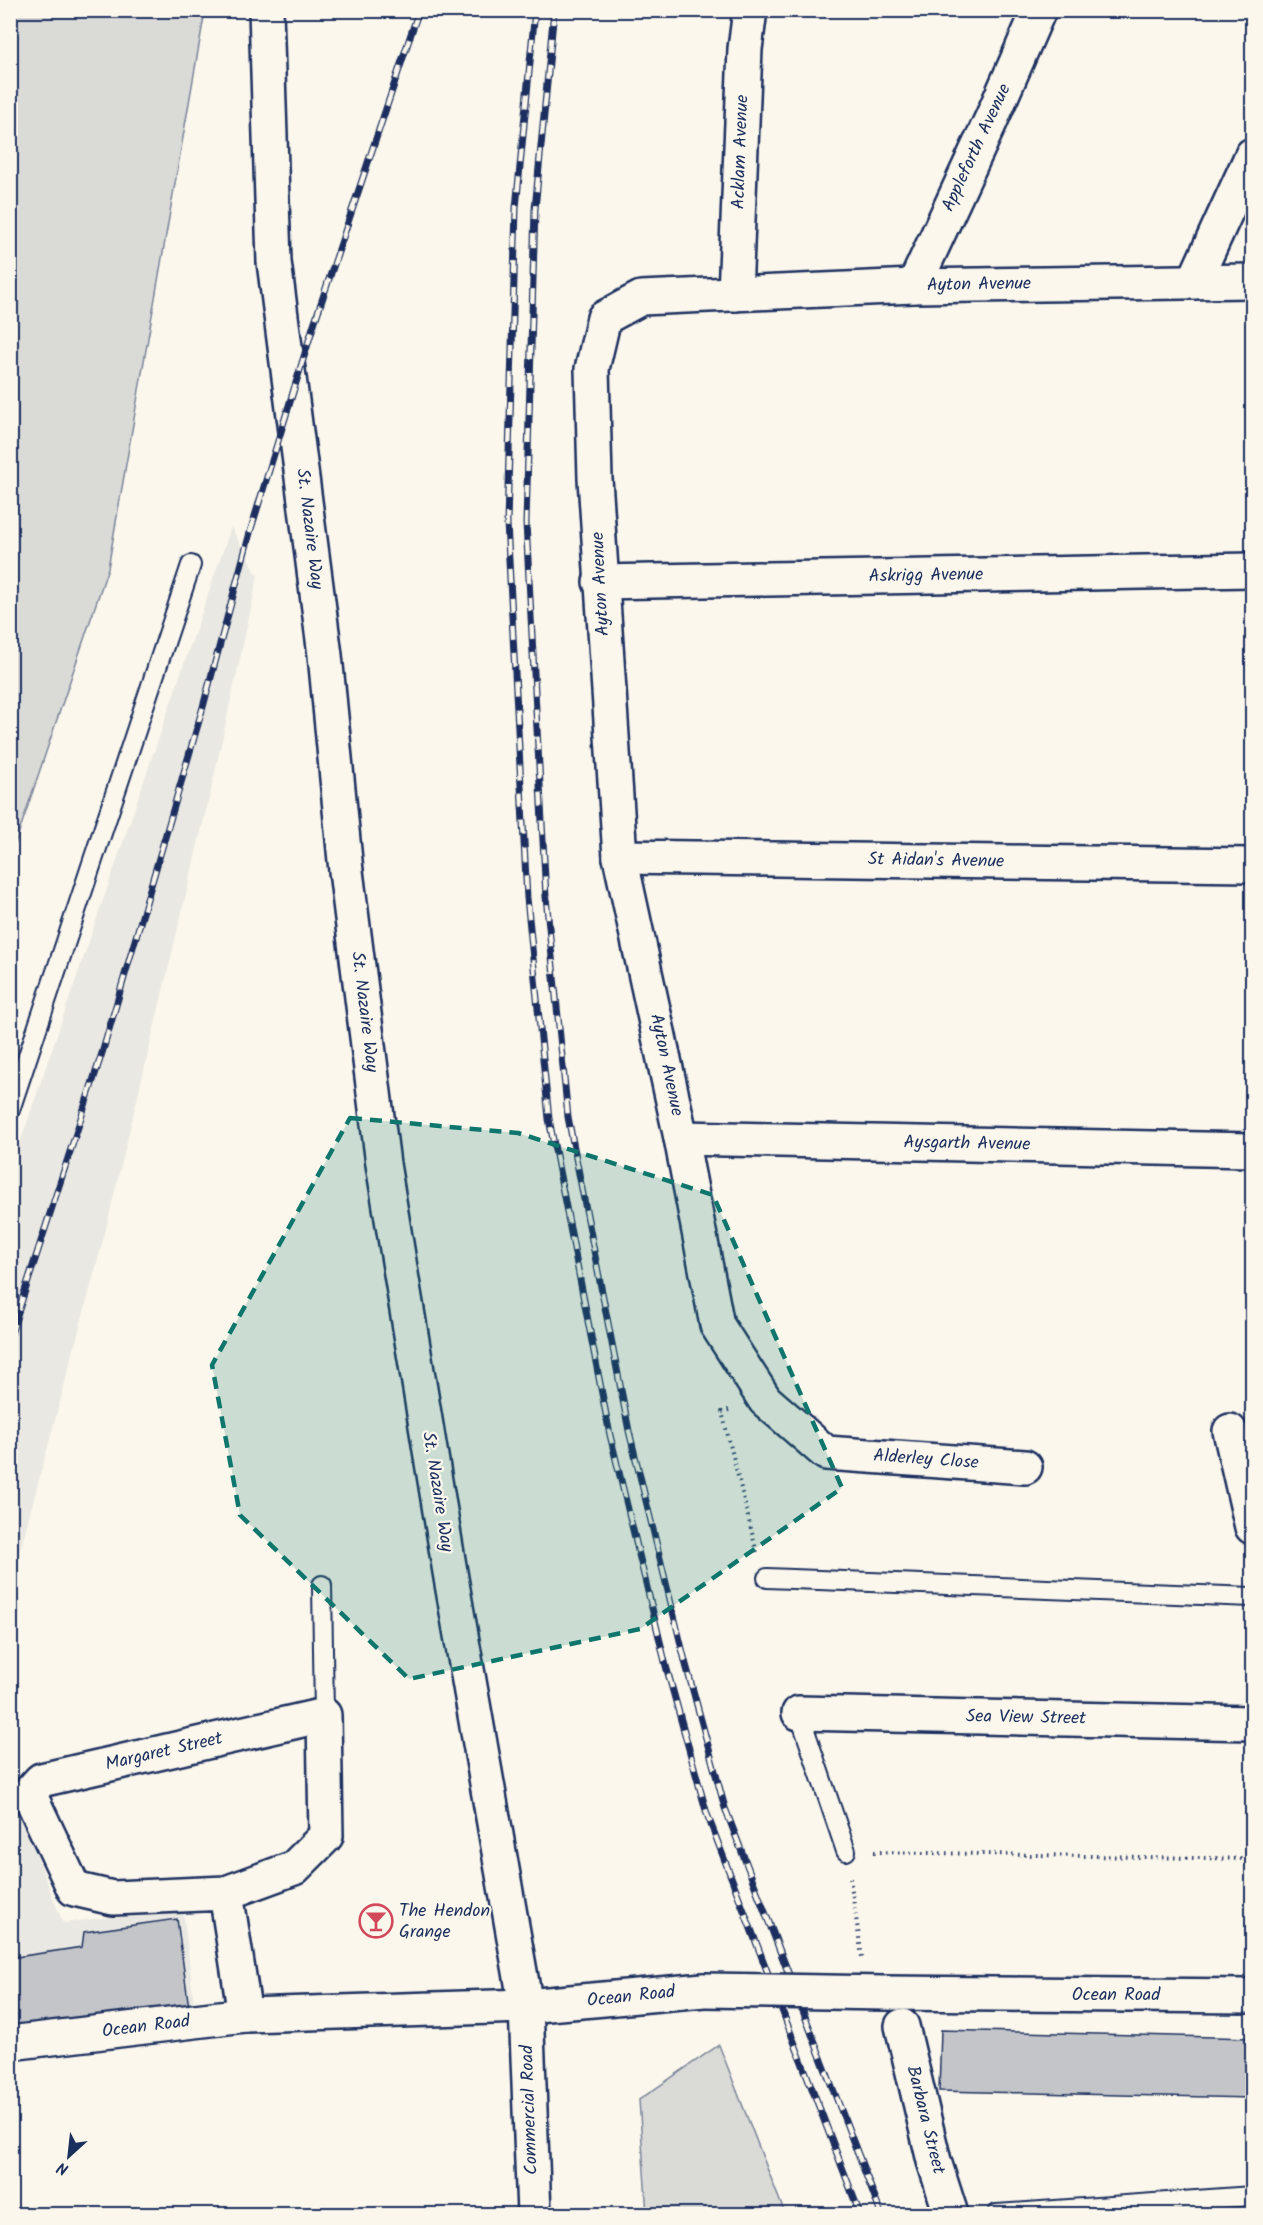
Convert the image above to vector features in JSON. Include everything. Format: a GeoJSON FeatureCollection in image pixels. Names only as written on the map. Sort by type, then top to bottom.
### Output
{"type":"FeatureCollection","features":[{"type":"Feature","properties":{"kind":"main road","name":"St. Nazaire Way"},"geometry":{"type":"LineString","coordinates":[[266,10],[274,262],[325,655],[346,871],[383,1164],[451,1578],[526,2006]]}},
{"type":"Feature","properties":{"kind":"main road","name":"Acklam Avenue"},"geometry":{"type":"LineString","coordinates":[[735,294],[745,49],[750,10]]}},
{"type":"Feature","properties":{"kind":"main road","name":"Appleforth Avenue"},"geometry":{"type":"LineString","coordinates":[[914,285],[991,120],[1039,10]]}},
{"type":"Feature","properties":{"kind":"main road"},"geometry":{"type":"LineString","coordinates":[[1194,282],[1252,155]]}},
{"type":"Feature","properties":{"kind":"main road","name":"Ayton Avenue"},"geometry":{"type":"LineString","coordinates":[[826,1453],[765,1400],[717,1325],[681,1138],[620,857],[600,582],[592,369],[604,318],[641,298],[914,285],[1252,281]]}},
{"type":"Feature","properties":{"kind":"main road","name":"Askrigg Avenue"},"geometry":{"type":"LineString","coordinates":[[600,582],[1252,570]]}},
{"type":"Feature","properties":{"kind":"main road","name":"St Aidan's Avenue"},"geometry":{"type":"LineString","coordinates":[[620,857],[1252,865]]}},
{"type":"Feature","properties":{"kind":"main road","name":"Aysgarth Avenue"},"geometry":{"type":"LineString","coordinates":[[681,1138],[1252,1150]]}},
{"type":"Feature","properties":{"kind":"main road"},"geometry":{"type":"LineString","coordinates":[[1230,1431],[1252,1527]]}},
{"type":"Feature","properties":{"kind":"main road","name":"Alderley Close"},"geometry":{"type":"LineString","coordinates":[[826,1453],[1025,1467]]}},
{"type":"Feature","properties":{"kind":"main road","name":"Sea View Street"},"geometry":{"type":"LineString","coordinates":[[800,1713],[1252,1723]]}},
{"type":"Feature","properties":{"kind":"main road","name":"Margaret Street"},"geometry":{"type":"LineString","coordinates":[[324,1715],[326,1836],[294,1868],[226,1893],[113,1898],[74,1889],[29,1793],[41,1780],[324,1715]]}},
{"type":"Feature","properties":{"kind":"main road"},"geometry":{"type":"LineString","coordinates":[[226,1893],[245,2015]]}},
{"type":"Feature","properties":{"kind":"main road","name":"Ocean Road"},"geometry":{"type":"LineString","coordinates":[[10,2043],[245,2015],[526,2006],[704,1990],[888,1994],[1252,1996]]}},
{"type":"Feature","properties":{"kind":"main road","name":"Commercial Road"},"geometry":{"type":"LineString","coordinates":[[526,2006],[534,2214]]}},
{"type":"Feature","properties":{"kind":"main road","name":"Barbara Street"},"geometry":{"type":"LineString","coordinates":[[902,2026],[934,2161],[951,2214]]}},
{"type":"Feature","properties":{"kind":"lane"},"geometry":{"type":"LineString","coordinates":[[10,1110],[191,565]]}},
{"type":"Feature","properties":{"kind":"lane"},"geometry":{"type":"LineString","coordinates":[[767,1578],[1252,1597]]}},
{"type":"Feature","properties":{"kind":"lane"},"geometry":{"type":"LineString","coordinates":[[322,1585],[324,1715]]}},
{"type":"Feature","properties":{"kind":"lane"},"geometry":{"type":"LineString","coordinates":[[800,1713],[846,1851]]}},
{"type":"Feature","properties":{"kind":"lane"},"geometry":{"type":"LineString","coordinates":[[997,2214],[1252,2196]]}},
{"type":"Feature","properties":{"kind":"path"},"geometry":{"type":"LineString","coordinates":[[765,1400],[722,1412],[760,1564],[767,1578]]}},
{"type":"Feature","properties":{"kind":"path"},"geometry":{"type":"LineString","coordinates":[[888,1994],[862,1961],[846,1851],[1252,1859]]}},
{"type":"Feature","properties":{"kind":"highlighted area"},"geometry":{"type":"Polygon","coordinates":[[[350,1118],[518,1133],[713,1195],[842,1488],[640,1629],[409,1679],[240,1515],[212,1365],[350,1118]]]}},
{"type":"Feature","properties":{"kind":"shaded area"},"geometry":{"type":"Polygon","coordinates":[[[11,10],[205,11],[108,568],[11,856],[11,10]]]}},
{"type":"Feature","properties":{"kind":"shaded area"},"geometry":{"type":"Polygon","coordinates":[[[231,527],[258,576],[211,790],[105,1233],[11,1584],[11,1169],[231,527]]]}},
{"type":"Feature","properties":{"kind":"shaded area"},"geometry":{"type":"Polygon","coordinates":[[[10,1787],[63,1923],[183,1908],[196,2021],[11,2043],[10,1787]]]}},
{"type":"Feature","properties":{"kind":"shaded area"},"geometry":{"type":"Polygon","coordinates":[[[719,2045],[785,2214],[647,2214],[639,2100],[719,2045]]]}},
{"type":"Feature","properties":{"kind":"building"},"geometry":{"type":"Polygon","coordinates":[[[177,1919],[189,2008],[10,2032],[10,1958],[82,1947],[84,1932],[177,1919]]]}},
{"type":"Feature","properties":{"kind":"building"},"geometry":{"type":"Polygon","coordinates":[[[941,2030],[1252,2038],[1252,2098],[939,2091],[941,2030]]]}},
{"type":"Feature","properties":{"kind":"railway"},"geometry":{"type":"LineString","coordinates":[[10,1337],[103,1050],[203,707],[251,529],[314,324],[419,10]]}},
{"type":"Feature","properties":{"kind":"railway"},"geometry":{"type":"LineString","coordinates":[[535,10],[516,208],[507,523],[527,898],[549,1119],[610,1435],[666,1666],[707,1814],[860,2214]]}},
{"type":"Feature","properties":{"kind":"railway"},"geometry":{"type":"LineString","coordinates":[[554,10],[535,209],[526,523],[546,897],[568,1117],[629,1431],[685,1661],[725,1808],[881,2214]]}},
{"type":"Feature","properties":{"kind":"place","name":"The Hendon Grange"},"geometry":{"type":"Point","coordinates":[376,1921]}}]}
